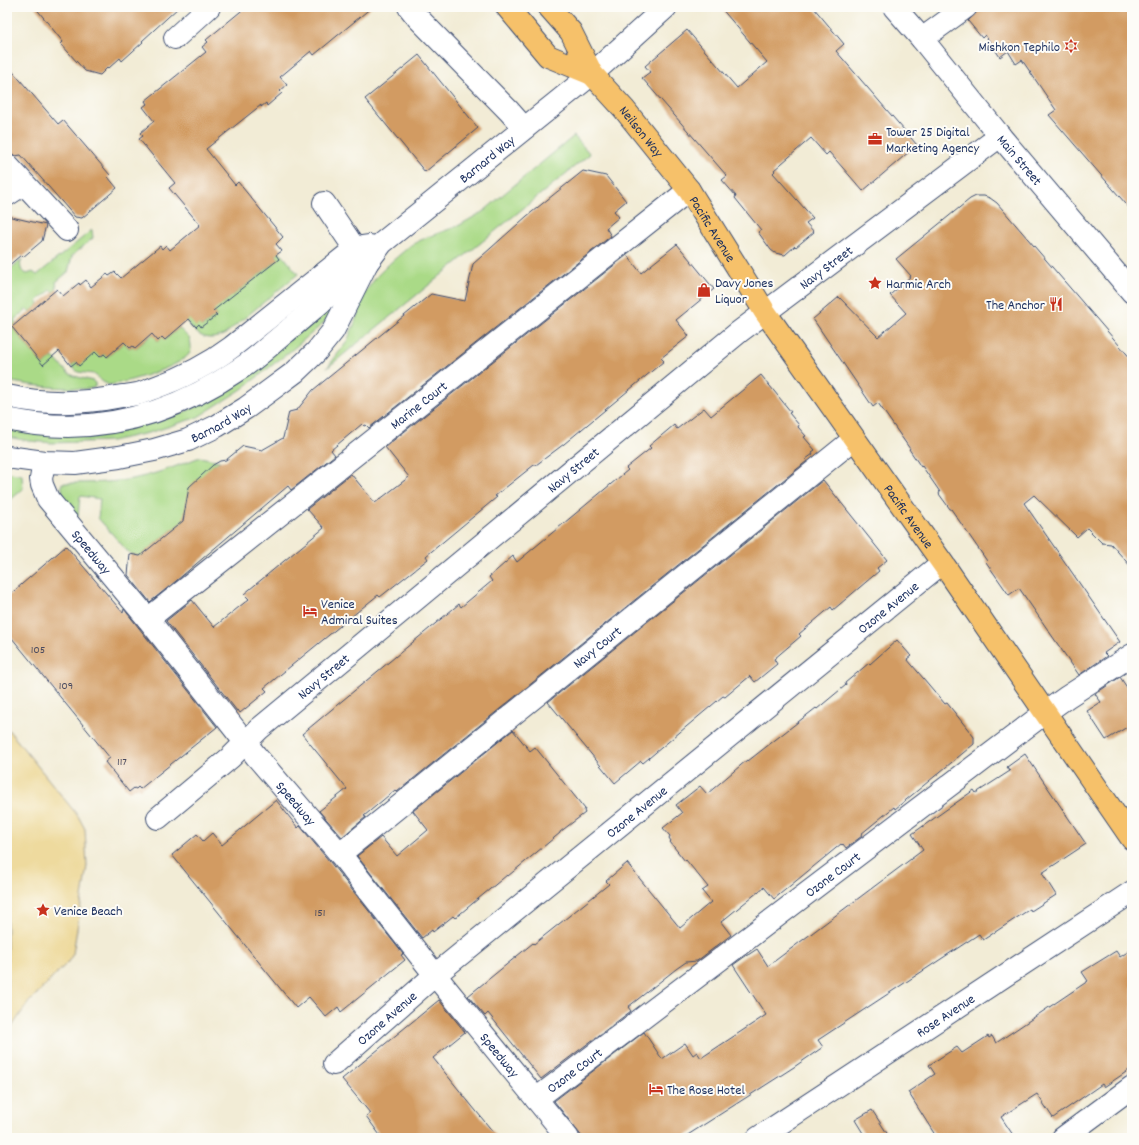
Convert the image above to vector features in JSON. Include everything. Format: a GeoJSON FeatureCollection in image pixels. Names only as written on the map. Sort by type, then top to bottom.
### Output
{"type":"FeatureCollection","features":[{"type":"Feature","properties":{"kind":"main road","name":"Neilson Way"},"geometry":{"type":"LineString","coordinates":[[507,7],[548,56],[592,74]]}},
{"type":"Feature","properties":{"kind":"main road","name":"Neilson Way"},"geometry":{"type":"LineString","coordinates":[[549,7],[571,32],[592,74],[624,110],[690,190]]}},
{"type":"Feature","properties":{"kind":"main road","name":"Pacific Avenue"},"geometry":{"type":"LineString","coordinates":[[690,190],[765,312],[1046,712],[1132,839]]}},
{"type":"Feature","properties":{"kind":"street"},"geometry":{"type":"LineString","coordinates":[[175,38],[209,7]]}},
{"type":"Feature","properties":{"kind":"street"},"geometry":{"type":"LineString","coordinates":[[409,7],[524,128]]}},
{"type":"Feature","properties":{"kind":"street","name":"Barnard Way"},"geometry":{"type":"LineString","coordinates":[[7,396],[38,402],[56,403],[102,400],[137,394],[181,377],[216,358],[382,243],[592,74],[666,7]]}},
{"type":"Feature","properties":{"kind":"street","name":"Main Street"},"geometry":{"type":"LineString","coordinates":[[894,7],[922,39],[1000,136],[1132,292]]}},
{"type":"Feature","properties":{"kind":"street"},"geometry":{"type":"LineString","coordinates":[[922,39],[966,7]]}},
{"type":"Feature","properties":{"kind":"street","name":"Navy Street"},"geometry":{"type":"LineString","coordinates":[[158,818],[231,757],[265,724],[739,332],[1000,136]]}},
{"type":"Feature","properties":{"kind":"street"},"geometry":{"type":"LineString","coordinates":[[7,165],[15,189],[66,230]]}},
{"type":"Feature","properties":{"kind":"street","name":"Marine Court"},"geometry":{"type":"LineString","coordinates":[[148,619],[690,190]]}},
{"type":"Feature","properties":{"kind":"street"},"geometry":{"type":"LineString","coordinates":[[324,203],[349,240],[362,256]]}},
{"type":"Feature","properties":{"kind":"street","name":"Barnard Way"},"geometry":{"type":"LineString","coordinates":[[7,419],[49,425],[78,426],[107,423],[138,417],[163,409],[217,384],[242,368],[362,256]]}},
{"type":"Feature","properties":{"kind":"street","name":"Barnard Way"},"geometry":{"type":"LineString","coordinates":[[7,457],[44,462],[76,463],[118,457],[154,450],[188,440],[217,426],[246,408],[295,372],[316,352],[333,332],[362,256]]}},
{"type":"Feature","properties":{"kind":"street","name":"Navy Court"},"geometry":{"type":"LineString","coordinates":[[340,854],[854,440]]}},
{"type":"Feature","properties":{"kind":"street","name":"Speedway"},"geometry":{"type":"LineString","coordinates":[[44,462],[41,479],[48,499],[148,619],[246,742],[340,854],[435,975],[568,1138]]}},
{"type":"Feature","properties":{"kind":"street","name":"Ozone Avenue"},"geometry":{"type":"LineString","coordinates":[[334,1064],[435,975],[942,563]]}},
{"type":"Feature","properties":{"kind":"street","name":"Ozone Court"},"geometry":{"type":"LineString","coordinates":[[536,1099],[1046,712],[1132,655]]}},
{"type":"Feature","properties":{"kind":"street","name":"Rose Avenue"},"geometry":{"type":"LineString","coordinates":[[758,1138],[1132,892]]}},
{"type":"Feature","properties":{"kind":"street"},"geometry":{"type":"LineString","coordinates":[[1063,1138],[1132,1087]]}},
{"type":"Feature","properties":{"kind":"green space"},"geometry":{"type":"Polygon","coordinates":[[[574,136],[590,154],[327,368],[346,343],[354,325],[364,294],[377,276],[390,263],[411,245],[425,238],[458,226],[484,211],[574,136]]]}},
{"type":"Feature","properties":{"kind":"green space"},"geometry":{"type":"Polygon","coordinates":[[[92,230],[93,238],[72,256],[68,272],[56,282],[57,289],[53,292],[51,290],[37,301],[39,304],[30,312],[27,309],[14,320],[16,323],[12,327],[43,365],[53,357],[68,373],[93,381],[95,383],[95,387],[84,389],[32,385],[7,381],[7,272],[22,259],[20,265],[22,271],[27,274],[33,272],[37,275],[92,230]]]}},
{"type":"Feature","properties":{"kind":"green space"},"geometry":{"type":"Polygon","coordinates":[[[280,252],[298,274],[224,335],[211,338],[205,337],[196,333],[192,329],[184,318],[187,316],[202,327],[217,315],[213,311],[279,259],[276,255],[280,252]]]}},
{"type":"Feature","properties":{"kind":"green space"},"geometry":{"type":"Polygon","coordinates":[[[336,304],[326,321],[293,349],[242,389],[198,417],[152,432],[112,441],[52,443],[7,437],[7,428],[168,418],[189,410],[224,390],[332,305],[336,304]]]}},
{"type":"Feature","properties":{"kind":"green space"},"geometry":{"type":"Polygon","coordinates":[[[179,328],[190,339],[191,347],[189,354],[175,364],[152,374],[109,385],[94,374],[78,372],[71,366],[76,362],[79,366],[93,348],[100,357],[104,354],[107,357],[121,345],[122,340],[129,348],[133,346],[135,349],[153,334],[158,341],[162,337],[165,340],[179,328]]]}},
{"type":"Feature","properties":{"kind":"green space"},"geometry":{"type":"Polygon","coordinates":[[[200,457],[220,461],[213,465],[183,521],[140,556],[130,554],[98,518],[100,499],[80,496],[78,517],[62,498],[62,483],[118,481],[136,478],[200,457]]]}},
{"type":"Feature","properties":{"kind":"green space"},"geometry":{"type":"Polygon","coordinates":[[[7,472],[22,475],[23,489],[7,503],[7,472]]]}},
{"type":"Feature","properties":{"kind":"sand","name":"Venice Beach"},"geometry":{"type":"Polygon","coordinates":[[[7,728],[78,816],[85,829],[87,866],[73,954],[68,962],[28,1003],[7,1034],[7,728]]]}},
{"type":"Feature","properties":{"kind":"building"},"geometry":{"type":"Polygon","coordinates":[[[35,7],[179,7],[122,61],[120,58],[100,75],[85,71],[61,44],[63,42],[35,7]]]}},
{"type":"Feature","properties":{"kind":"building"},"geometry":{"type":"Polygon","coordinates":[[[246,7],[372,7],[314,55],[311,51],[280,77],[287,85],[280,91],[282,93],[267,106],[266,103],[261,107],[261,105],[206,149],[235,185],[238,182],[283,237],[276,244],[282,251],[276,255],[279,259],[213,311],[217,315],[201,327],[199,324],[196,327],[189,319],[165,340],[162,337],[158,341],[152,334],[135,349],[133,346],[130,348],[124,342],[107,357],[104,354],[100,357],[95,352],[79,366],[76,362],[71,366],[59,351],[43,365],[12,327],[57,289],[63,296],[79,283],[80,285],[86,280],[91,287],[107,274],[109,276],[115,272],[121,278],[160,246],[162,249],[166,245],[170,250],[200,225],[169,188],[175,183],[139,139],[143,136],[140,133],[154,121],[143,107],[147,104],[145,101],[206,52],[202,47],[208,42],[206,40],[246,7]]]}},
{"type":"Feature","properties":{"kind":"building"},"geometry":{"type":"Polygon","coordinates":[[[720,7],[813,7],[844,44],[836,51],[917,145],[863,191],[829,152],[826,155],[811,138],[774,170],[775,171],[773,173],[813,218],[806,223],[814,232],[785,255],[775,253],[771,250],[758,232],[761,230],[722,180],[727,176],[642,78],[650,72],[645,66],[687,30],[737,88],[767,62],[720,7]]]}},
{"type":"Feature","properties":{"kind":"building"},"geometry":{"type":"Polygon","coordinates":[[[979,7],[1132,7],[1132,211],[1049,115],[1056,110],[1022,60],[1016,64],[1008,51],[1000,57],[985,35],[982,38],[968,21],[977,12],[979,7]]]}},
{"type":"Feature","properties":{"kind":"building"},"geometry":{"type":"Polygon","coordinates":[[[419,55],[478,128],[425,172],[365,99],[419,55]]]}},
{"type":"Feature","properties":{"kind":"building"},"geometry":{"type":"Polygon","coordinates":[[[7,65],[58,124],[63,120],[110,175],[108,177],[117,188],[82,218],[75,217],[21,155],[15,156],[7,149],[7,65]]]}},
{"type":"Feature","properties":{"kind":"building"},"geometry":{"type":"Polygon","coordinates":[[[583,171],[606,176],[626,201],[614,211],[619,217],[606,228],[611,236],[369,428],[362,424],[331,450],[335,455],[291,490],[288,486],[150,602],[128,575],[130,554],[140,556],[183,521],[189,487],[213,465],[220,461],[226,460],[243,446],[262,450],[283,438],[289,412],[297,410],[313,390],[431,294],[465,301],[473,264],[527,216],[583,171]]]}},
{"type":"Feature","properties":{"kind":"building"},"geometry":{"type":"Polygon","coordinates":[[[976,196],[990,198],[997,203],[1132,360],[1132,568],[1111,544],[1102,543],[1087,528],[1077,537],[1034,495],[1024,503],[1120,642],[1104,653],[1107,656],[1079,675],[1019,588],[1009,595],[878,403],[873,407],[813,319],[839,297],[878,337],[906,313],[890,295],[911,276],[896,259],[970,199],[976,196]]]}},
{"type":"Feature","properties":{"kind":"building"},"geometry":{"type":"Polygon","coordinates":[[[7,216],[46,225],[42,241],[23,257],[21,255],[7,267],[7,216]]]}},
{"type":"Feature","properties":{"kind":"building"},"geometry":{"type":"Polygon","coordinates":[[[677,244],[714,289],[676,320],[689,336],[661,358],[664,361],[564,444],[534,465],[495,496],[497,497],[426,556],[428,559],[380,597],[378,595],[264,688],[267,691],[240,713],[238,710],[237,711],[166,621],[192,600],[214,627],[249,599],[244,594],[324,528],[307,509],[351,474],[375,503],[409,477],[385,447],[627,255],[641,273],[677,244]]]}},
{"type":"Feature","properties":{"kind":"building"},"geometry":{"type":"Polygon","coordinates":[[[761,375],[791,412],[789,413],[806,436],[804,437],[815,450],[812,452],[813,454],[806,459],[807,461],[397,792],[395,790],[342,837],[319,811],[347,789],[302,734],[459,604],[461,607],[492,581],[489,577],[513,556],[517,562],[628,470],[626,468],[651,448],[649,446],[674,425],[677,429],[704,408],[711,416],[761,375]]]}},
{"type":"Feature","properties":{"kind":"building"},"geometry":{"type":"Polygon","coordinates":[[[823,480],[887,560],[877,568],[879,571],[833,610],[831,607],[799,634],[801,636],[774,659],[777,664],[755,682],[750,676],[725,697],[723,696],[643,763],[641,761],[615,783],[548,702],[823,480]]]}},
{"type":"Feature","properties":{"kind":"building"},"geometry":{"type":"Polygon","coordinates":[[[66,546],[123,613],[124,609],[217,727],[140,789],[138,787],[136,789],[134,788],[129,792],[105,762],[110,758],[7,632],[7,597],[66,546]]]}},
{"type":"Feature","properties":{"kind":"building"},"geometry":{"type":"Polygon","coordinates":[[[897,640],[911,656],[907,659],[945,704],[947,703],[974,737],[974,744],[895,809],[894,807],[861,834],[862,836],[846,848],[843,844],[841,844],[774,899],[764,887],[721,922],[731,935],[697,961],[686,962],[676,969],[628,1007],[631,1011],[541,1079],[488,1013],[485,1016],[468,996],[609,884],[606,881],[627,863],[680,928],[711,902],[702,891],[708,887],[670,842],[670,836],[663,828],[682,813],[676,805],[700,786],[707,794],[747,760],[748,761],[816,708],[817,709],[846,685],[845,683],[869,663],[870,664],[897,640]]]}},
{"type":"Feature","properties":{"kind":"building"},"geometry":{"type":"Polygon","coordinates":[[[1120,677],[1132,695],[1132,724],[1106,740],[1087,711],[1101,702],[1095,694],[1120,677]]]}},
{"type":"Feature","properties":{"kind":"building"},"geometry":{"type":"Polygon","coordinates":[[[513,730],[530,751],[535,747],[585,809],[585,813],[455,918],[453,916],[433,932],[432,930],[422,938],[357,856],[381,837],[397,856],[428,830],[413,811],[513,730]]]}},
{"type":"Feature","properties":{"kind":"building"},"geometry":{"type":"Polygon","coordinates":[[[1025,754],[1086,844],[1042,873],[1056,895],[1031,911],[1030,909],[983,940],[979,934],[818,1040],[823,1047],[794,1067],[683,1138],[583,1138],[554,1101],[644,1032],[662,1059],[685,1043],[693,1055],[697,1052],[701,1058],[766,1015],[733,965],[757,949],[768,966],[923,850],[912,834],[974,790],[976,793],[1010,771],[1007,767],[1025,754]]]}},
{"type":"Feature","properties":{"kind":"building"},"geometry":{"type":"Polygon","coordinates":[[[276,800],[298,828],[300,826],[330,862],[403,954],[401,955],[405,960],[341,1012],[338,1007],[326,1017],[309,997],[296,1008],[172,855],[197,834],[203,841],[212,833],[222,845],[276,800]]]}},
{"type":"Feature","properties":{"kind":"building"},"geometry":{"type":"Polygon","coordinates":[[[1132,949],[1132,1068],[1104,1087],[1102,1084],[1053,1118],[1037,1094],[1001,1117],[1015,1138],[937,1138],[908,1092],[935,1074],[929,1065],[957,1047],[962,1053],[988,1036],[989,1038],[992,1036],[996,1043],[1088,981],[1082,972],[1116,951],[1120,957],[1132,949]]]}},
{"type":"Feature","properties":{"kind":"building"},"geometry":{"type":"Polygon","coordinates":[[[439,1000],[465,1032],[433,1058],[498,1138],[382,1138],[366,1116],[370,1113],[342,1079],[439,1000]]]}},
{"type":"Feature","properties":{"kind":"building"},"geometry":{"type":"Polygon","coordinates":[[[872,1110],[890,1138],[866,1138],[855,1120],[872,1110]]]}},
{"type":"Feature","properties":{"kind":"place","name":"Mishkon Tephilo"},"geometry":{"type":"Point","coordinates":[1071,46]}},
{"type":"Feature","properties":{"kind":"place","name":"Tower 25 Digital Marketing Agency"},"geometry":{"type":"Point","coordinates":[875,139]}},
{"type":"Feature","properties":{"kind":"place","name":"Harmic Arch"},"geometry":{"type":"Point","coordinates":[875,283]}},
{"type":"Feature","properties":{"kind":"place","name":"Davy Jones Liquor"},"geometry":{"type":"Point","coordinates":[704,290]}},
{"type":"Feature","properties":{"kind":"place","name":"The Anchor"},"geometry":{"type":"Point","coordinates":[1056,304]}},
{"type":"Feature","properties":{"kind":"place","name":"Venice Admiral Suites"},"geometry":{"type":"Point","coordinates":[310,611]}},
{"type":"Feature","properties":{"kind":"place","name":"Venice Beach"},"geometry":{"type":"Point","coordinates":[43,910]}},
{"type":"Feature","properties":{"kind":"place","name":"The Rose Hotel"},"geometry":{"type":"Point","coordinates":[656,1089]}}]}
